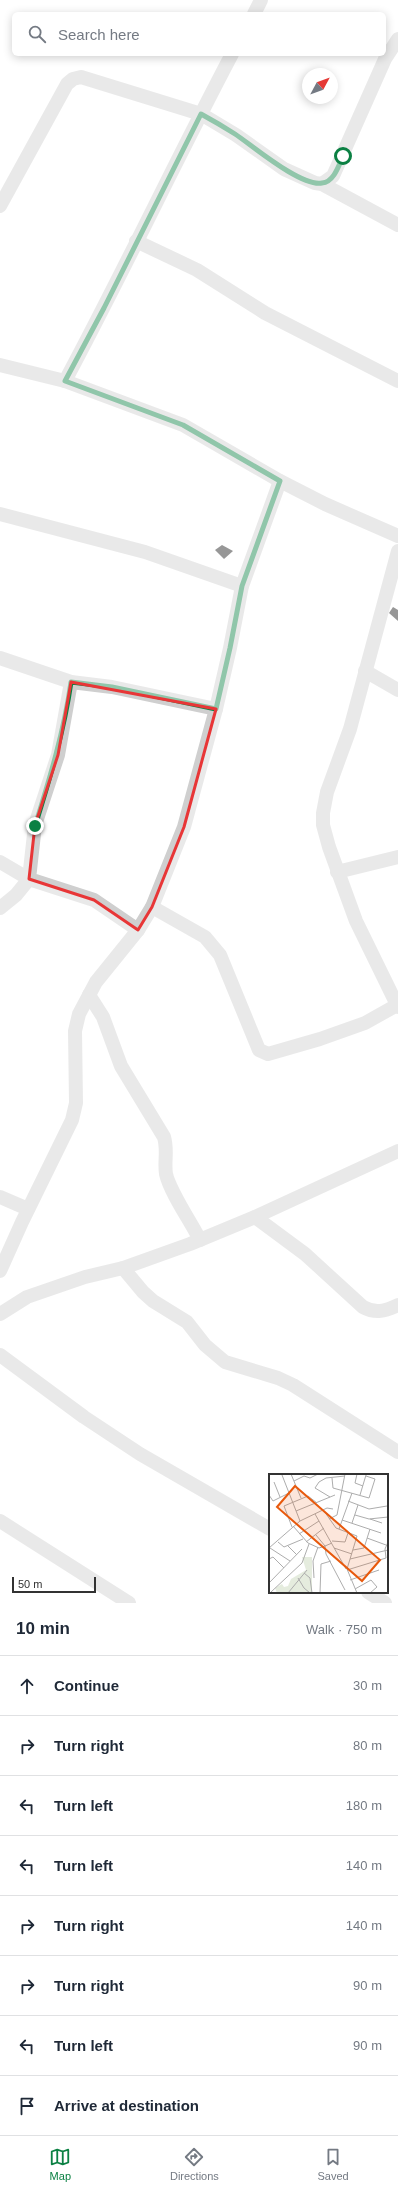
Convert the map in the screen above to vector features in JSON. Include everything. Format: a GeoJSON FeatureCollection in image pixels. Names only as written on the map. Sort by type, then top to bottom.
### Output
{"type":"FeatureCollection","features":[{"type":"Feature","properties":{"kind":"street"},"geometry":{"type":"LineString","coordinates":[[255,12],[261,0]]}},
{"type":"Feature","properties":{"kind":"street"},"geometry":{"type":"LineString","coordinates":[[322,184],[333,176],[385,59],[398,39]]}},
{"type":"Feature","properties":{"kind":"street"},"geometry":{"type":"LineString","coordinates":[[65,381],[104,308],[136,241],[231,56]]}},
{"type":"Feature","properties":{"kind":"street"},"geometry":{"type":"LineString","coordinates":[[0,206],[67,84],[73,79],[81,77],[201,114],[236,134],[284,169],[315,183],[322,184],[397,220]]}},
{"type":"Feature","properties":{"kind":"street"},"geometry":{"type":"LineString","coordinates":[[136,241],[196,270],[271,317],[398,381]]}},
{"type":"Feature","properties":{"kind":"street"},"geometry":{"type":"LineString","coordinates":[[0,365],[65,381],[183,425],[280,481],[325,504],[398,536]]}},
{"type":"Feature","properties":{"kind":"street"},"geometry":{"type":"LineString","coordinates":[[0,1271],[28,1209],[72,1120],[76,1103],[75,1031],[79,1014],[88,995],[105,969],[138,930],[152,907],[184,827],[216,709],[242,586],[280,481]]}},
{"type":"Feature","properties":{"kind":"street"},"geometry":{"type":"LineString","coordinates":[[0,514],[145,552],[242,586]]}},
{"type":"Feature","properties":{"kind":"street"},"geometry":{"type":"LineString","coordinates":[[152,907],[205,937],[212,943],[220,955],[259,1050],[263,1053],[268,1054],[320,1039],[365,1023],[398,1006],[356,921],[337,872],[327,840],[323,813],[327,792],[350,729],[398,551]]}},
{"type":"Feature","properties":{"kind":"street"},"geometry":{"type":"LineString","coordinates":[[0,658],[71,682],[112,687],[216,709]]}},
{"type":"Feature","properties":{"kind":"street"},"geometry":{"type":"LineString","coordinates":[[365,671],[398,690]]}},
{"type":"Feature","properties":{"kind":"street"},"geometry":{"type":"LineString","coordinates":[[0,908],[16,895],[29,879],[35,826],[58,754],[65,722],[71,682]]}},
{"type":"Feature","properties":{"kind":"street"},"geometry":{"type":"LineString","coordinates":[[337,872],[398,857]]}},
{"type":"Feature","properties":{"kind":"street"},"geometry":{"type":"LineString","coordinates":[[0,862],[29,879],[94,900],[138,930]]}},
{"type":"Feature","properties":{"kind":"street"},"geometry":{"type":"LineString","coordinates":[[88,995],[103,1016],[121,1066],[164,1137],[167,1150],[166,1164],[169,1181],[200,1240]]}},
{"type":"Feature","properties":{"kind":"street"},"geometry":{"type":"LineString","coordinates":[[0,1314],[27,1297],[85,1277],[122,1268],[200,1240],[255,1217],[398,1151]]}},
{"type":"Feature","properties":{"kind":"street"},"geometry":{"type":"LineString","coordinates":[[0,1197],[28,1209]]}},
{"type":"Feature","properties":{"kind":"street"},"geometry":{"type":"LineString","coordinates":[[255,1217],[305,1254],[363,1307],[372,1312],[385,1311],[398,1305]]}},
{"type":"Feature","properties":{"kind":"street"},"geometry":{"type":"LineString","coordinates":[[122,1268],[153,1301],[187,1322],[205,1345],[225,1362],[278,1378],[292,1385],[398,1452]]}},
{"type":"Feature","properties":{"kind":"street"},"geometry":{"type":"LineString","coordinates":[[0,1355],[84,1417],[140,1454],[269,1528]]}},
{"type":"Feature","properties":{"kind":"street"},"geometry":{"type":"LineString","coordinates":[[0,1521],[129,1603]]}},
{"type":"Feature","properties":{"kind":"street"},"geometry":{"type":"LineString","coordinates":[[370,1593],[385,1603]]}},
{"type":"Feature","properties":{"kind":"highlighted area"},"geometry":{"type":"Polygon","coordinates":[[[71,682],[216,709],[184,827],[152,907],[138,930],[94,900],[29,879],[35,825],[58,755],[71,682]]]}},
{"type":"Feature","properties":{"kind":"building"},"geometry":{"type":"Polygon","coordinates":[[[222,545],[233,551],[224,559],[215,550],[222,545]]]}},
{"type":"Feature","properties":{"kind":"building"},"geometry":{"type":"Polygon","coordinates":[[[393,607],[398,610],[398,621],[389,613],[393,607]]]}},
{"type":"Feature","properties":{"kind":"route"},"geometry":{"type":"LineString","coordinates":[[35,826],[58,754],[65,722],[71,682],[112,687],[157,698],[216,709],[242,586],[280,481],[183,425],[141,408],[65,381],[104,308],[136,241],[201,114],[236,134],[262,155],[284,169],[315,183],[322,184],[328,181],[333,176],[343,156]]}}]}
